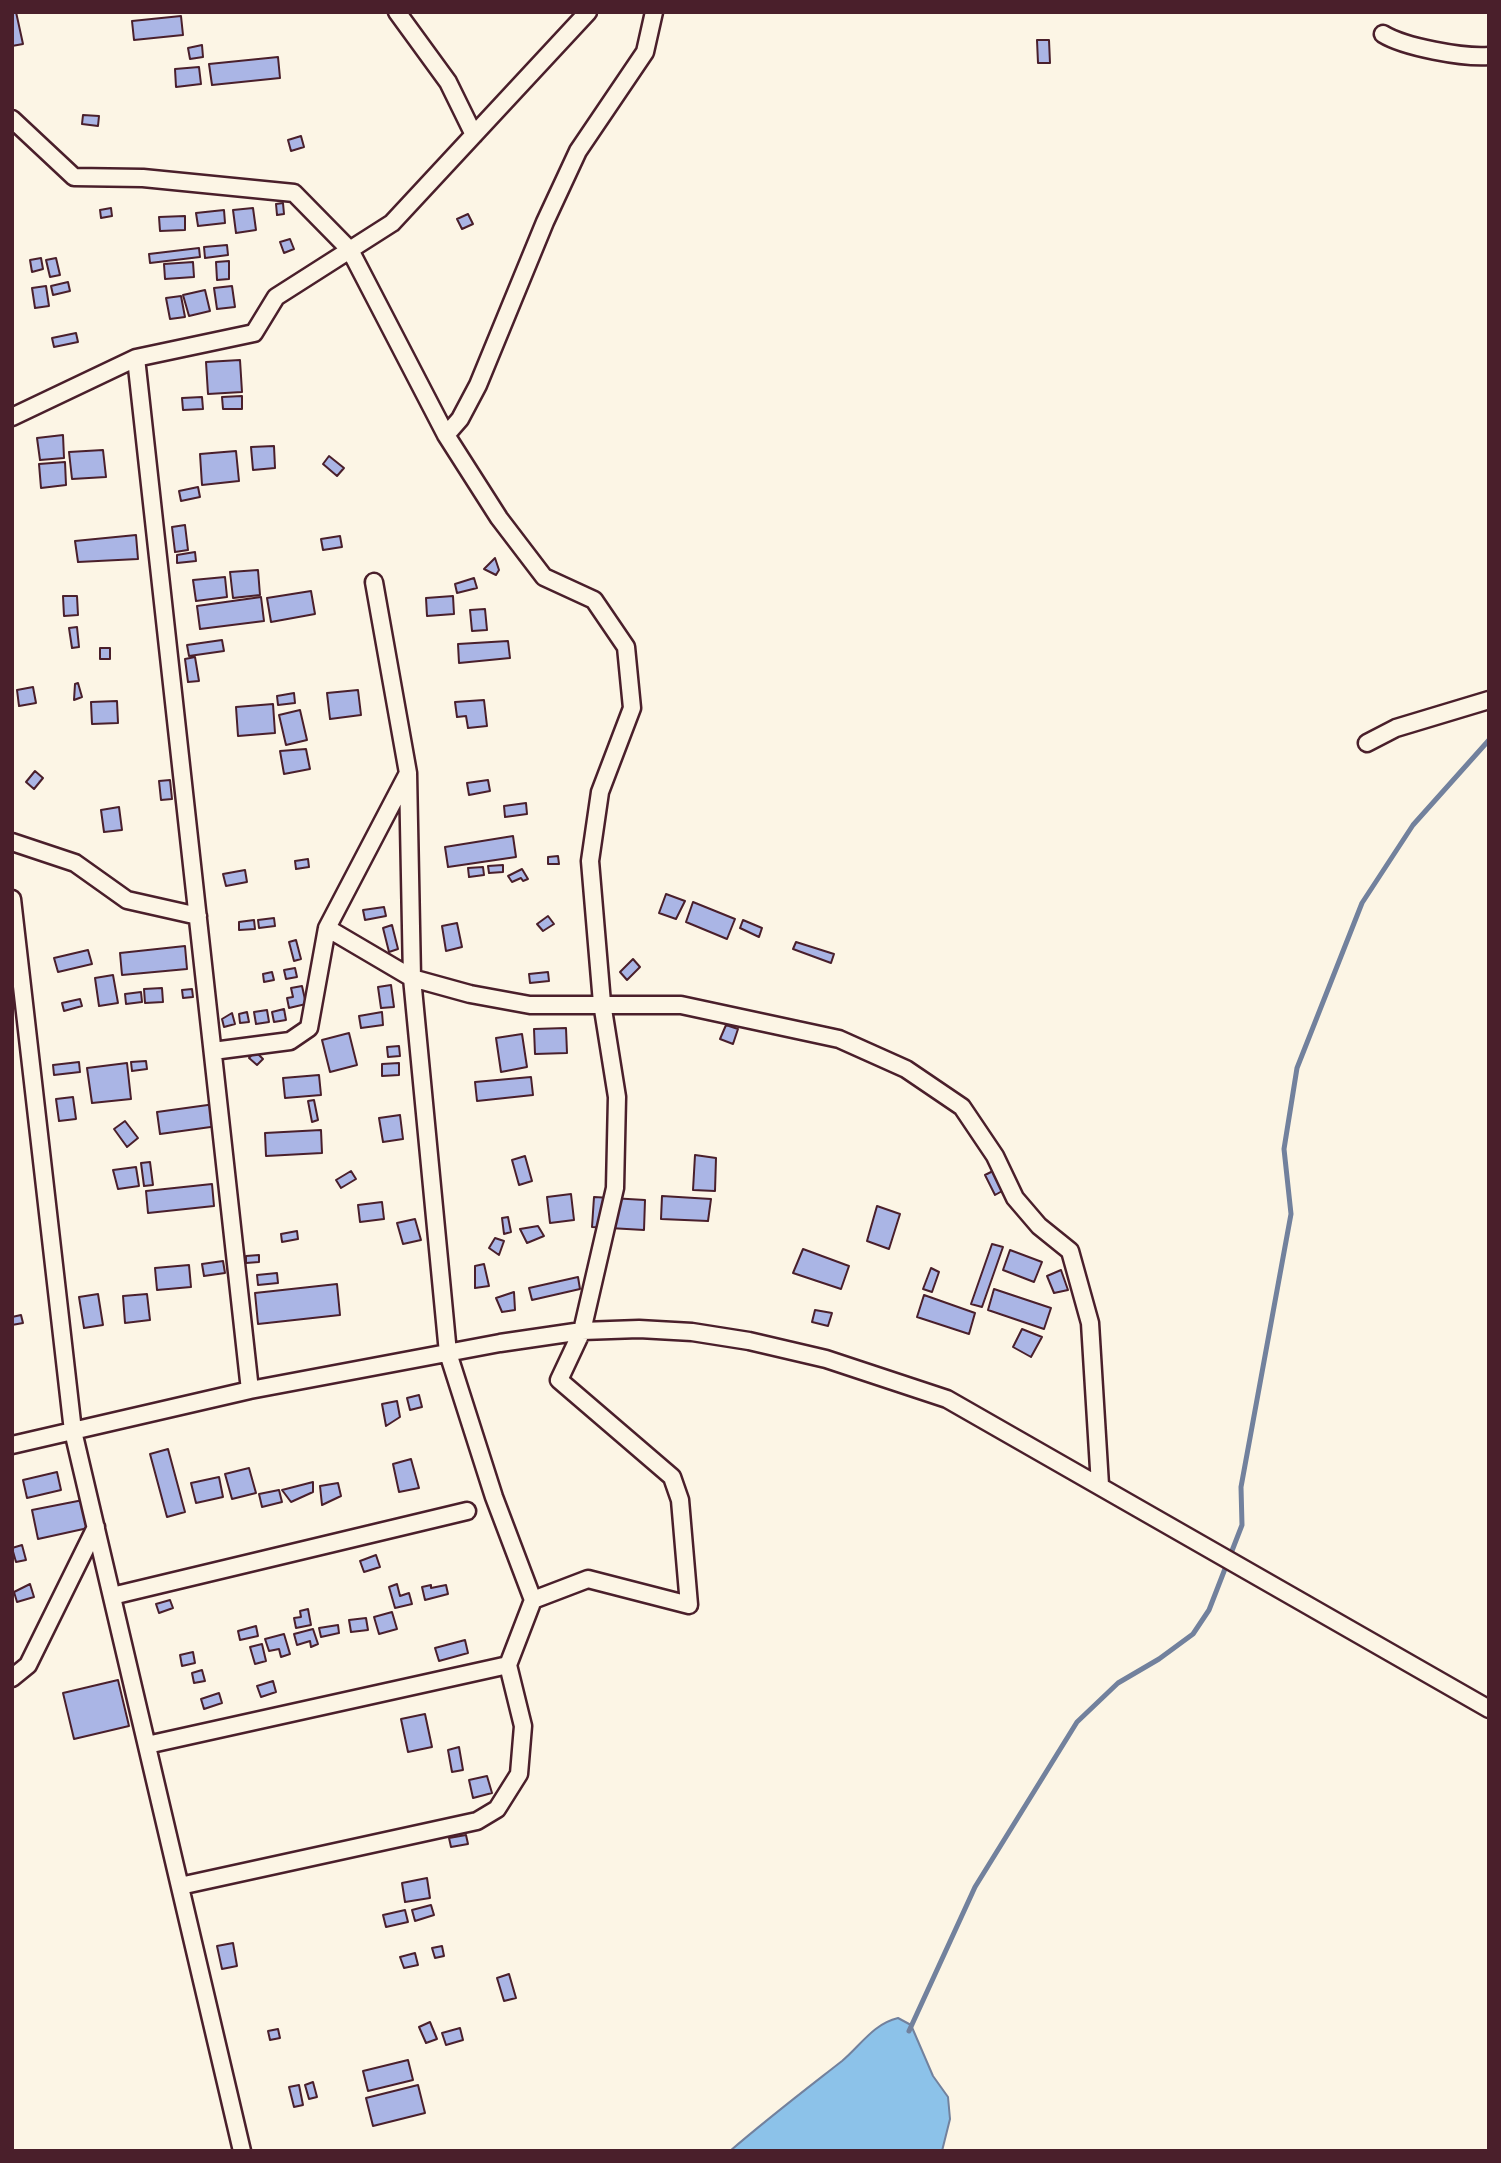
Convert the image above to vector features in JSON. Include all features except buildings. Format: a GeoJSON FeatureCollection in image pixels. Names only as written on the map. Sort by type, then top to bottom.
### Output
{"type":"FeatureCollection","features":[{"type":"Feature","properties":{"kind":"street"},"geometry":{"type":"LineString","coordinates":[[397,12],[448,82],[474,135]]}},
{"type":"Feature","properties":{"kind":"street"},"geometry":{"type":"LineString","coordinates":[[12,417],[136,358],[254,333],[276,297],[392,223],[588,12]]}},
{"type":"Feature","properties":{"kind":"street"},"geometry":{"type":"LineString","coordinates":[[446,435],[460,419],[478,385],[545,222],[578,150],[645,52],[654,12]]}},
{"type":"Feature","properties":{"kind":"street"},"geometry":{"type":"LineString","coordinates":[[1382,34],[1398,44],[1472,57],[1489,56]]}},
{"type":"Feature","properties":{"kind":"street"},"geometry":{"type":"LineString","coordinates":[[12,118],[74,177],[143,178],[294,193],[351,250],[446,435],[499,518],[544,577],[594,600],[626,647],[632,708],[600,792],[590,861],[602,1003],[617,1097],[615,1188],[582,1331],[559,1380],[672,1477],[680,1500],[689,1605],[588,1579],[533,1600]]}},
{"type":"Feature","properties":{"kind":"street"},"geometry":{"type":"LineString","coordinates":[[136,358],[250,1391]]}},
{"type":"Feature","properties":{"kind":"street"},"geometry":{"type":"LineString","coordinates":[[180,1886],[477,1821],[497,1809],[519,1774],[523,1726],[508,1665],[533,1600],[494,1497],[448,1353],[412,978],[408,773],[374,582]]}},
{"type":"Feature","properties":{"kind":"street"},"geometry":{"type":"LineString","coordinates":[[1367,743],[1396,728],[1489,700]]}},
{"type":"Feature","properties":{"kind":"street"},"geometry":{"type":"LineString","coordinates":[[213,1051],[290,1041],[309,1028],[327,928],[408,773]]}},
{"type":"Feature","properties":{"kind":"street"},"geometry":{"type":"LineString","coordinates":[[12,842],[75,863],[127,900],[198,916]]}},
{"type":"Feature","properties":{"kind":"street"},"geometry":{"type":"LineString","coordinates":[[12,899],[73,1431],[242,2151]]}},
{"type":"Feature","properties":{"kind":"street"},"geometry":{"type":"LineString","coordinates":[[327,928],[412,978],[470,994],[530,1005],[681,1005],[839,1040],[906,1069],[962,1107],[995,1156],[1015,1198],[1039,1226],[1070,1251],[1090,1323],[1100,1485]]}},
{"type":"Feature","properties":{"kind":"street"},"geometry":{"type":"LineString","coordinates":[[12,1445],[250,1391],[448,1353],[582,1331],[639,1329],[692,1332],[749,1341],[826,1359],[947,1399],[1489,1709]]}},
{"type":"Feature","properties":{"kind":"street"},"geometry":{"type":"LineString","coordinates":[[112,1596],[467,1511]]}},
{"type":"Feature","properties":{"kind":"street"},"geometry":{"type":"LineString","coordinates":[[12,1678],[28,1665],[96,1527]]}},
{"type":"Feature","properties":{"kind":"street"},"geometry":{"type":"LineString","coordinates":[[147,1745],[508,1665]]}},
{"type":"Feature","properties":{"kind":"water"},"geometry":{"type":"Polygon","coordinates":[[[898,2018],[911,2025],[933,2076],[948,2097],[950,2119],[942,2151],[730,2151],[842,2061],[874,2030],[898,2018]]]}},
{"type":"Feature","properties":{"kind":"waterway"},"geometry":{"type":"LineString","coordinates":[[909,2031],[975,1887],[1077,1722],[1118,1683],[1159,1659],[1193,1634],[1209,1610],[1242,1525],[1241,1487],[1291,1214],[1284,1149],[1297,1068],[1362,903],[1413,825],[1489,740]]}}]}
